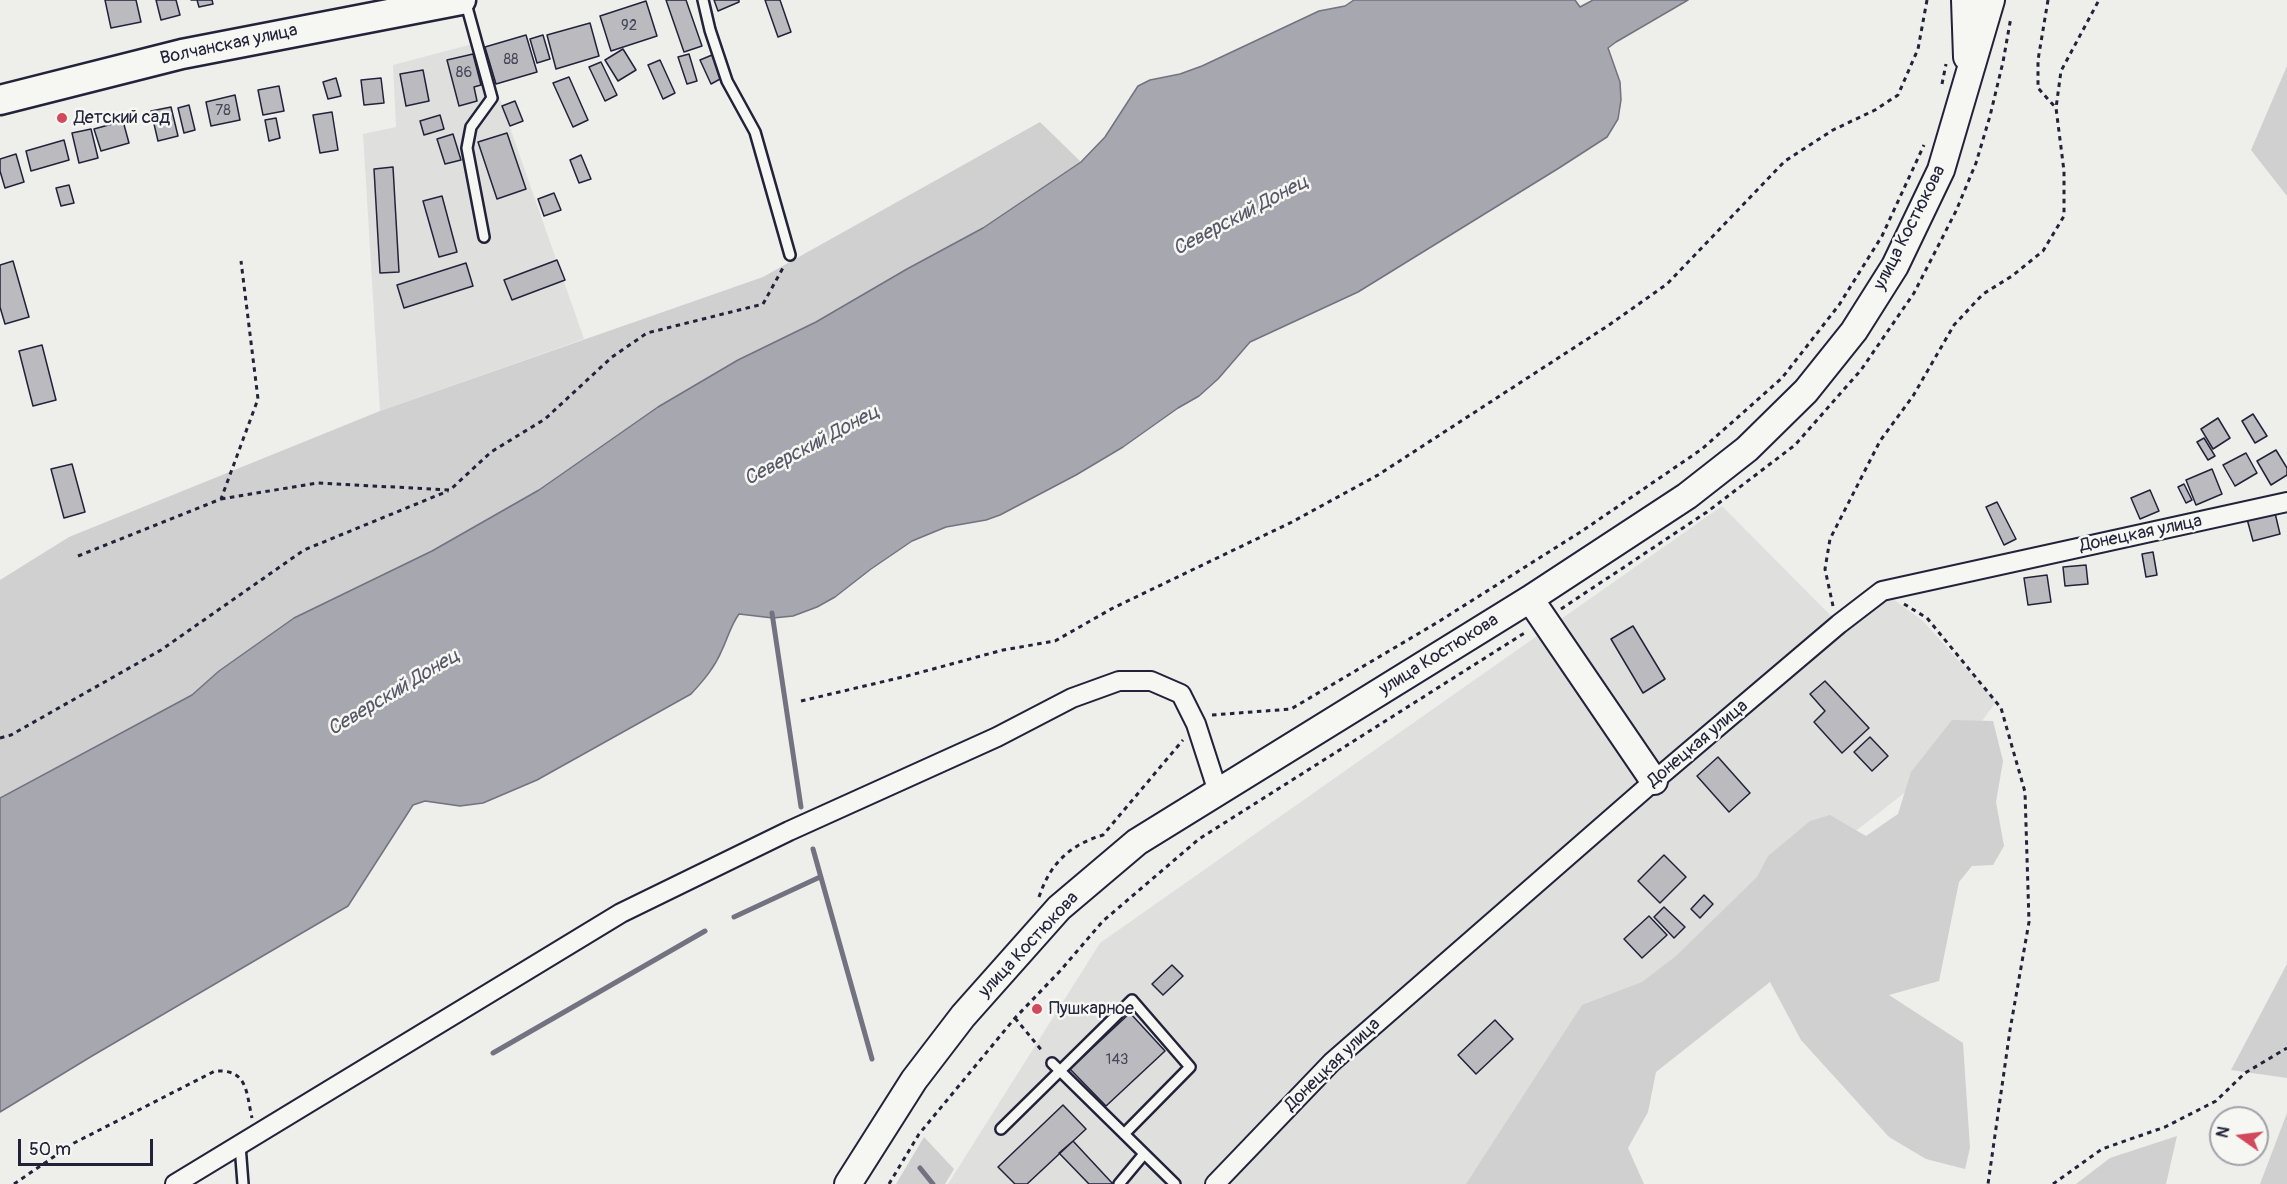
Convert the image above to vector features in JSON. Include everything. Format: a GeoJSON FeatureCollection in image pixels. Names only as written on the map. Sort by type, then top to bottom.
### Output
{"type":"FeatureCollection","features":[{"type":"Feature","properties":{"kind":"main road","name":"Волчанская улица"},"geometry":{"type":"LineString","coordinates":[[1,95],[182,54],[461,0]]}},
{"type":"Feature","properties":{"kind":"main road","name":"улица Костюкова"},"geometry":{"type":"LineString","coordinates":[[1965,0],[1968,83]]}},
{"type":"Feature","properties":{"kind":"main road","name":"улица Костюкова"},"geometry":{"type":"LineString","coordinates":[[848,1184],[921,1071],[963,1016],[1059,908],[1137,842],[1530,599],[1687,496],[1747,449],[1806,392],[1854,330],[1895,266],[1941,170],[1991,0]]}},
{"type":"Feature","properties":{"kind":"main road"},"geometry":{"type":"LineString","coordinates":[[1530,599],[1654,781]]}},
{"type":"Feature","properties":{"kind":"street","name":"Донецкая улица"},"geometry":{"type":"LineString","coordinates":[[1215,1184],[1332,1062],[1654,781],[1839,624],[1882,591],[2287,502]]}},
{"type":"Feature","properties":{"kind":"street"},"geometry":{"type":"LineString","coordinates":[[175,1184],[621,913],[789,831],[997,737],[1072,699],[1119,681],[1151,681],[1181,694],[1196,724],[1218,792]]}},
{"type":"Feature","properties":{"kind":"lane"},"geometry":{"type":"LineString","coordinates":[[465,0],[492,98],[471,127],[467,148],[484,237]]}},
{"type":"Feature","properties":{"kind":"lane"},"geometry":{"type":"LineString","coordinates":[[703,0],[710,30],[728,81],[755,132],[790,255]]}},
{"type":"Feature","properties":{"kind":"lane"},"geometry":{"type":"LineString","coordinates":[[1001,1129],[1132,1000],[1190,1067],[1124,1134]]}},
{"type":"Feature","properties":{"kind":"lane"},"geometry":{"type":"LineString","coordinates":[[1052,1063],[1175,1184]]}},
{"type":"Feature","properties":{"kind":"lane"},"geometry":{"type":"LineString","coordinates":[[243,1184],[248,1139]]}},
{"type":"Feature","properties":{"kind":"lane"},"geometry":{"type":"LineString","coordinates":[[1119,1184],[1144,1154]]}},
{"type":"Feature","properties":{"kind":"path"},"geometry":{"type":"LineString","coordinates":[[801,700],[1003,650],[1055,640],[1113,608],[1292,522],[1378,475],[1609,325],[1667,284],[1785,161],[1833,130],[1875,110],[1898,95],[1918,49],[1927,0]]}},
{"type":"Feature","properties":{"kind":"path"},"geometry":{"type":"LineString","coordinates":[[2048,0],[2038,60],[2038,88],[2055,108]]}},
{"type":"Feature","properties":{"kind":"path"},"geometry":{"type":"LineString","coordinates":[[1839,624],[1825,569],[1830,538],[1880,441],[1913,396],[1954,325],[1983,294],[2012,276],[2043,251],[2064,216],[2064,171],[2055,108],[2061,71],[2099,0]]}},
{"type":"Feature","properties":{"kind":"path"},"geometry":{"type":"LineString","coordinates":[[1941,94],[1946,62]]}},
{"type":"Feature","properties":{"kind":"path"},"geometry":{"type":"LineString","coordinates":[[1039,898],[1046,876],[1068,852],[1084,841],[1103,835],[1196,724],[1209,716],[1291,710],[1438,622],[1582,531],[1702,449],[1782,378],[1839,305],[1882,236],[1926,139]]}},
{"type":"Feature","properties":{"kind":"path"},"geometry":{"type":"LineString","coordinates":[[0,738],[11,735],[162,650],[304,550],[450,490],[491,452],[545,419],[612,357],[647,333],[763,304],[790,255]]}},
{"type":"Feature","properties":{"kind":"path"},"geometry":{"type":"LineString","coordinates":[[222,499],[258,399],[241,261]]}},
{"type":"Feature","properties":{"kind":"path"},"geometry":{"type":"LineString","coordinates":[[78,556],[222,499],[317,483],[450,490]]}},
{"type":"Feature","properties":{"kind":"path"},"geometry":{"type":"LineString","coordinates":[[1882,591],[1927,618],[2001,708],[2025,792],[2029,922],[2010,1030],[1988,1184]]}},
{"type":"Feature","properties":{"kind":"path"},"geometry":{"type":"LineString","coordinates":[[888,1184],[919,1134],[1015,1018],[1103,921],[1199,839],[1544,620]]}},
{"type":"Feature","properties":{"kind":"path"},"geometry":{"type":"LineString","coordinates":[[1015,1018],[1052,1063]]}},
{"type":"Feature","properties":{"kind":"path"},"geometry":{"type":"LineString","coordinates":[[2053,1184],[2102,1149],[2165,1127],[2216,1101],[2245,1073],[2287,1048]]}},
{"type":"Feature","properties":{"kind":"path"},"geometry":{"type":"LineString","coordinates":[[14,1184],[74,1143],[215,1071],[226,1070],[237,1074],[243,1080],[248,1139]]}},
{"type":"Feature","properties":{"kind":"shaded area"},"geometry":{"type":"Polygon","coordinates":[[[480,42],[584,339],[380,411],[363,134],[396,127],[393,65],[480,42]]]}},
{"type":"Feature","properties":{"kind":"shaded area"},"geometry":{"type":"Polygon","coordinates":[[[2287,66],[2287,196],[2251,150],[2287,66]]]}},
{"type":"Feature","properties":{"kind":"shaded area"},"geometry":{"type":"Polygon","coordinates":[[[1040,122],[1081,162],[983,228],[816,322],[738,360],[658,407],[539,490],[432,551],[294,618],[219,671],[192,695],[0,798],[0,580],[69,537],[380,411],[763,277],[1040,122]]]}},
{"type":"Feature","properties":{"kind":"shaded area"},"geometry":{"type":"Polygon","coordinates":[[[1722,506],[1839,624],[1882,591],[1923,621],[1996,702],[1962,748],[1553,1067],[1486,1184],[948,1184],[1100,943],[1722,506]]]}},
{"type":"Feature","properties":{"kind":"shaded area"},"geometry":{"type":"Polygon","coordinates":[[[1952,720],[1993,721],[2003,761],[1996,802],[2004,846],[1993,865],[1972,866],[1959,882],[1939,981],[1889,995],[1963,1043],[1970,1148],[1965,1169],[1926,1159],[1889,1137],[1801,1040],[1770,982],[1656,1072],[1648,1112],[1628,1148],[1644,1184],[1466,1184],[1582,1005],[1642,982],[1676,956],[1757,877],[1768,856],[1810,821],[1830,815],[1866,836],[1898,814],[1911,772],[1952,720]]]}},
{"type":"Feature","properties":{"kind":"shaded area"},"geometry":{"type":"Polygon","coordinates":[[[2287,964],[2287,1078],[2231,1070],[2287,964]]]}},
{"type":"Feature","properties":{"kind":"shaded area"},"geometry":{"type":"Polygon","coordinates":[[[2287,1113],[2287,1184],[2260,1184],[2267,1166],[2269,1166],[2269,1160],[2287,1113]]]}},
{"type":"Feature","properties":{"kind":"shaded area"},"geometry":{"type":"Polygon","coordinates":[[[2177,1136],[2166,1184],[2076,1184],[2110,1158],[2177,1136]]]}},
{"type":"Feature","properties":{"kind":"shaded area"},"geometry":{"type":"Polygon","coordinates":[[[924,1137],[954,1169],[945,1184],[896,1184],[924,1137]]]}},
{"type":"Feature","properties":{"kind":"water","name":"Северский Донец"},"geometry":{"type":"Polygon","coordinates":[[[1354,0],[1575,0],[1580,7],[1593,0],[1688,0],[1608,48],[1620,82],[1621,100],[1618,119],[1607,137],[1358,292],[1250,342],[1218,379],[1199,396],[1123,447],[1076,475],[1000,515],[986,520],[946,527],[912,541],[835,597],[817,607],[793,616],[773,618],[739,614],[716,662],[691,694],[537,780],[483,803],[460,806],[425,801],[413,805],[348,906],[0,1112],[0,798],[192,695],[219,671],[294,618],[432,551],[539,490],[658,407],[738,360],[816,322],[983,228],[1081,162],[1105,137],[1138,86],[1150,80],[1180,74],[1202,66],[1319,11],[1345,6],[1354,0]]]}},
{"type":"Feature","properties":{"kind":"building"},"geometry":{"type":"Polygon","coordinates":[[[105,0],[136,0],[141,22],[111,28],[105,0]]]}},
{"type":"Feature","properties":{"kind":"building"},"geometry":{"type":"Polygon","coordinates":[[[156,0],[176,0],[180,15],[161,20],[156,0]]]}},
{"type":"Feature","properties":{"kind":"building"},"geometry":{"type":"Polygon","coordinates":[[[197,0],[212,0],[213,4],[199,7],[197,0]]]}},
{"type":"Feature","properties":{"kind":"building"},"geometry":{"type":"Polygon","coordinates":[[[666,0],[686,0],[702,46],[684,52],[666,0]]]}},
{"type":"Feature","properties":{"kind":"building"},"geometry":{"type":"Polygon","coordinates":[[[714,0],[739,0],[739,2],[718,11],[714,0]]]}},
{"type":"Feature","properties":{"kind":"building"},"geometry":{"type":"Polygon","coordinates":[[[765,0],[780,0],[791,32],[778,37],[765,0]]]}},
{"type":"Feature","properties":{"kind":"building"},"geometry":{"type":"Polygon","coordinates":[[[646,1],[657,36],[611,51],[600,16],[646,1]]]}},
{"type":"Feature","properties":{"kind":"building"},"geometry":{"type":"Polygon","coordinates":[[[590,23],[599,56],[556,69],[547,35],[590,23]]]}},
{"type":"Feature","properties":{"kind":"building"},"geometry":{"type":"Polygon","coordinates":[[[526,35],[537,72],[496,84],[485,47],[526,35]]]}},
{"type":"Feature","properties":{"kind":"building"},"geometry":{"type":"Polygon","coordinates":[[[543,35],[550,59],[537,63],[530,39],[543,35]]]}},
{"type":"Feature","properties":{"kind":"building"},"geometry":{"type":"Polygon","coordinates":[[[623,49],[636,70],[618,81],[605,60],[623,49]]]}},
{"type":"Feature","properties":{"kind":"building"},"geometry":{"type":"Polygon","coordinates":[[[473,54],[481,85],[474,87],[477,101],[459,106],[447,60],[473,54]]]}},
{"type":"Feature","properties":{"kind":"building"},"geometry":{"type":"Polygon","coordinates":[[[689,54],[697,81],[687,84],[678,57],[689,54]]]}},
{"type":"Feature","properties":{"kind":"building"},"geometry":{"type":"Polygon","coordinates":[[[712,55],[722,78],[711,84],[700,60],[712,55]]]}},
{"type":"Feature","properties":{"kind":"building"},"geometry":{"type":"Polygon","coordinates":[[[660,60],[675,93],[663,99],[648,65],[660,60]]]}},
{"type":"Feature","properties":{"kind":"building"},"geometry":{"type":"Polygon","coordinates":[[[601,62],[617,95],[605,101],[589,67],[601,62]]]}},
{"type":"Feature","properties":{"kind":"building"},"geometry":{"type":"Polygon","coordinates":[[[423,70],[429,101],[406,106],[400,74],[423,70]]]}},
{"type":"Feature","properties":{"kind":"building"},"geometry":{"type":"Polygon","coordinates":[[[569,77],[588,120],[573,127],[553,83],[569,77]]]}},
{"type":"Feature","properties":{"kind":"building"},"geometry":{"type":"Polygon","coordinates":[[[336,78],[341,96],[328,99],[323,82],[336,78]]]}},
{"type":"Feature","properties":{"kind":"building"},"geometry":{"type":"Polygon","coordinates":[[[381,78],[384,103],[364,105],[361,80],[381,78]]]}},
{"type":"Feature","properties":{"kind":"building"},"geometry":{"type":"Polygon","coordinates":[[[279,86],[284,111],[263,115],[258,90],[279,86]]]}},
{"type":"Feature","properties":{"kind":"building"},"geometry":{"type":"Polygon","coordinates":[[[235,95],[240,120],[211,126],[206,102],[235,95]]]}},
{"type":"Feature","properties":{"kind":"building"},"geometry":{"type":"Polygon","coordinates":[[[515,101],[523,121],[510,126],[502,106],[515,101]]]}},
{"type":"Feature","properties":{"kind":"building"},"geometry":{"type":"Polygon","coordinates":[[[189,105],[195,130],[184,133],[178,108],[189,105]]]}},
{"type":"Feature","properties":{"kind":"building"},"geometry":{"type":"Polygon","coordinates":[[[171,107],[178,136],[158,141],[151,111],[171,107]]]}},
{"type":"Feature","properties":{"kind":"building"},"geometry":{"type":"Polygon","coordinates":[[[332,112],[338,150],[320,153],[313,115],[332,112]]]}},
{"type":"Feature","properties":{"kind":"building"},"geometry":{"type":"Polygon","coordinates":[[[440,115],[444,129],[424,135],[420,121],[440,115]]]}},
{"type":"Feature","properties":{"kind":"building"},"geometry":{"type":"Polygon","coordinates":[[[276,118],[280,138],[269,141],[265,120],[276,118]]]}},
{"type":"Feature","properties":{"kind":"building"},"geometry":{"type":"Polygon","coordinates":[[[123,121],[129,143],[101,151],[94,129],[123,121]]]}},
{"type":"Feature","properties":{"kind":"building"},"geometry":{"type":"Polygon","coordinates":[[[91,129],[98,158],[79,163],[72,133],[91,129]]]}},
{"type":"Feature","properties":{"kind":"building"},"geometry":{"type":"Polygon","coordinates":[[[507,133],[526,189],[497,199],[478,142],[507,133]]]}},
{"type":"Feature","properties":{"kind":"building"},"geometry":{"type":"Polygon","coordinates":[[[453,134],[461,160],[445,164],[437,139],[453,134]]]}},
{"type":"Feature","properties":{"kind":"building"},"geometry":{"type":"Polygon","coordinates":[[[64,140],[69,160],[31,171],[26,151],[64,140]]]}},
{"type":"Feature","properties":{"kind":"building"},"geometry":{"type":"Polygon","coordinates":[[[16,154],[24,182],[5,188],[0,171],[0,159],[16,154]]]}},
{"type":"Feature","properties":{"kind":"building"},"geometry":{"type":"Polygon","coordinates":[[[581,155],[591,179],[579,183],[570,160],[581,155]]]}},
{"type":"Feature","properties":{"kind":"building"},"geometry":{"type":"Polygon","coordinates":[[[393,167],[399,272],[380,273],[374,169],[393,167]]]}},
{"type":"Feature","properties":{"kind":"building"},"geometry":{"type":"Polygon","coordinates":[[[69,185],[74,203],[61,206],[56,188],[69,185]]]}},
{"type":"Feature","properties":{"kind":"building"},"geometry":{"type":"Polygon","coordinates":[[[554,193],[561,210],[544,216],[538,199],[554,193]]]}},
{"type":"Feature","properties":{"kind":"building"},"geometry":{"type":"Polygon","coordinates":[[[442,196],[457,252],[439,257],[423,201],[442,196]]]}},
{"type":"Feature","properties":{"kind":"building"},"geometry":{"type":"Polygon","coordinates":[[[557,260],[565,280],[512,300],[504,280],[557,260]]]}},
{"type":"Feature","properties":{"kind":"building"},"geometry":{"type":"Polygon","coordinates":[[[13,261],[29,317],[5,324],[0,307],[0,265],[13,261]]]}},
{"type":"Feature","properties":{"kind":"building"},"geometry":{"type":"Polygon","coordinates":[[[466,263],[473,286],[404,308],[397,285],[466,263]]]}},
{"type":"Feature","properties":{"kind":"building"},"geometry":{"type":"Polygon","coordinates":[[[42,345],[56,400],[33,406],[19,351],[42,345]]]}},
{"type":"Feature","properties":{"kind":"building"},"geometry":{"type":"Polygon","coordinates":[[[2253,414],[2267,436],[2255,443],[2242,421],[2253,414]]]}},
{"type":"Feature","properties":{"kind":"building"},"geometry":{"type":"Polygon","coordinates":[[[2218,418],[2230,438],[2213,449],[2201,429],[2218,418]]]}},
{"type":"Feature","properties":{"kind":"building"},"geometry":{"type":"Polygon","coordinates":[[[2204,438],[2215,456],[2208,460],[2197,442],[2204,438]]]}},
{"type":"Feature","properties":{"kind":"building"},"geometry":{"type":"Polygon","coordinates":[[[2276,450],[2287,468],[2287,475],[2271,485],[2257,461],[2276,450]]]}},
{"type":"Feature","properties":{"kind":"building"},"geometry":{"type":"Polygon","coordinates":[[[2246,453],[2257,473],[2235,486],[2223,465],[2246,453]]]}},
{"type":"Feature","properties":{"kind":"building"},"geometry":{"type":"Polygon","coordinates":[[[72,464],[85,512],[64,518],[51,469],[72,464]]]}},
{"type":"Feature","properties":{"kind":"building"},"geometry":{"type":"Polygon","coordinates":[[[2212,469],[2222,494],[2196,505],[2186,480],[2212,469]]]}},
{"type":"Feature","properties":{"kind":"building"},"geometry":{"type":"Polygon","coordinates":[[[2184,484],[2192,500],[2186,503],[2178,487],[2184,484]]]}},
{"type":"Feature","properties":{"kind":"building"},"geometry":{"type":"Polygon","coordinates":[[[2150,490],[2159,511],[2140,519],[2131,498],[2150,490]]]}},
{"type":"Feature","properties":{"kind":"building"},"geometry":{"type":"Polygon","coordinates":[[[1997,502],[2016,539],[2004,545],[1986,507],[1997,502]]]}},
{"type":"Feature","properties":{"kind":"building"},"geometry":{"type":"Polygon","coordinates":[[[2275,513],[2280,534],[2253,541],[2247,519],[2275,513]]]}},
{"type":"Feature","properties":{"kind":"building"},"geometry":{"type":"Polygon","coordinates":[[[2153,552],[2157,575],[2146,577],[2142,554],[2153,552]]]}},
{"type":"Feature","properties":{"kind":"building"},"geometry":{"type":"Polygon","coordinates":[[[2086,565],[2088,584],[2065,586],[2063,567],[2086,565]]]}},
{"type":"Feature","properties":{"kind":"building"},"geometry":{"type":"Polygon","coordinates":[[[2047,575],[2051,602],[2028,605],[2024,578],[2047,575]]]}},
{"type":"Feature","properties":{"kind":"building"},"geometry":{"type":"Polygon","coordinates":[[[1633,626],[1665,679],[1643,693],[1611,639],[1633,626]]]}},
{"type":"Feature","properties":{"kind":"building"},"geometry":{"type":"Polygon","coordinates":[[[1825,681],[1869,728],[1842,753],[1814,722],[1825,711],[1810,694],[1825,681]]]}},
{"type":"Feature","properties":{"kind":"building"},"geometry":{"type":"Polygon","coordinates":[[[1870,737],[1888,756],[1872,771],[1854,752],[1870,737]]]}},
{"type":"Feature","properties":{"kind":"building"},"geometry":{"type":"Polygon","coordinates":[[[1718,757],[1750,793],[1729,812],[1697,776],[1718,757]]]}},
{"type":"Feature","properties":{"kind":"building"},"geometry":{"type":"Polygon","coordinates":[[[1664,855],[1686,877],[1660,903],[1638,881],[1664,855]]]}},
{"type":"Feature","properties":{"kind":"building"},"geometry":{"type":"Polygon","coordinates":[[[1704,895],[1713,904],[1700,918],[1691,909],[1704,895]]]}},
{"type":"Feature","properties":{"kind":"building"},"geometry":{"type":"Polygon","coordinates":[[[1664,907],[1685,927],[1674,938],[1654,917],[1664,907]]]}},
{"type":"Feature","properties":{"kind":"building"},"geometry":{"type":"Polygon","coordinates":[[[1649,916],[1667,935],[1642,958],[1624,939],[1649,916]]]}},
{"type":"Feature","properties":{"kind":"building"},"geometry":{"type":"Polygon","coordinates":[[[1172,965],[1183,976],[1163,995],[1152,984],[1172,965]]]}},
{"type":"Feature","properties":{"kind":"building"},"geometry":{"type":"Polygon","coordinates":[[[1130,1013],[1165,1051],[1106,1106],[1070,1069],[1130,1013]]]}},
{"type":"Feature","properties":{"kind":"building"},"geometry":{"type":"Polygon","coordinates":[[[1495,1020],[1513,1039],[1476,1074],[1458,1055],[1495,1020]]]}},
{"type":"Feature","properties":{"kind":"building"},"geometry":{"type":"Polygon","coordinates":[[[1063,1105],[1086,1129],[1027,1184],[1015,1184],[998,1167],[1063,1105]]]}},
{"type":"Feature","properties":{"kind":"building"},"geometry":{"type":"Polygon","coordinates":[[[1073,1141],[1113,1184],[1089,1184],[1059,1153],[1073,1141]]]}},
{"type":"Feature","properties":{"kind":"waterway"},"geometry":{"type":"LineString","coordinates":[[772,613],[801,807]]}},
{"type":"Feature","properties":{"kind":"waterway"},"geometry":{"type":"LineString","coordinates":[[813,849],[872,1059]]}},
{"type":"Feature","properties":{"kind":"waterway"},"geometry":{"type":"LineString","coordinates":[[734,917],[820,877]]}},
{"type":"Feature","properties":{"kind":"waterway"},"geometry":{"type":"LineString","coordinates":[[493,1053],[705,931]]}},
{"type":"Feature","properties":{"kind":"waterway"},"geometry":{"type":"LineString","coordinates":[[920,1168],[933,1184]]}},
{"type":"Feature","properties":{"kind":"place","name":"Детский сад"},"geometry":{"type":"Point","coordinates":[62,118]}},
{"type":"Feature","properties":{"kind":"place","name":"Пушкарное"},"geometry":{"type":"Point","coordinates":[1037,1009]}}]}
